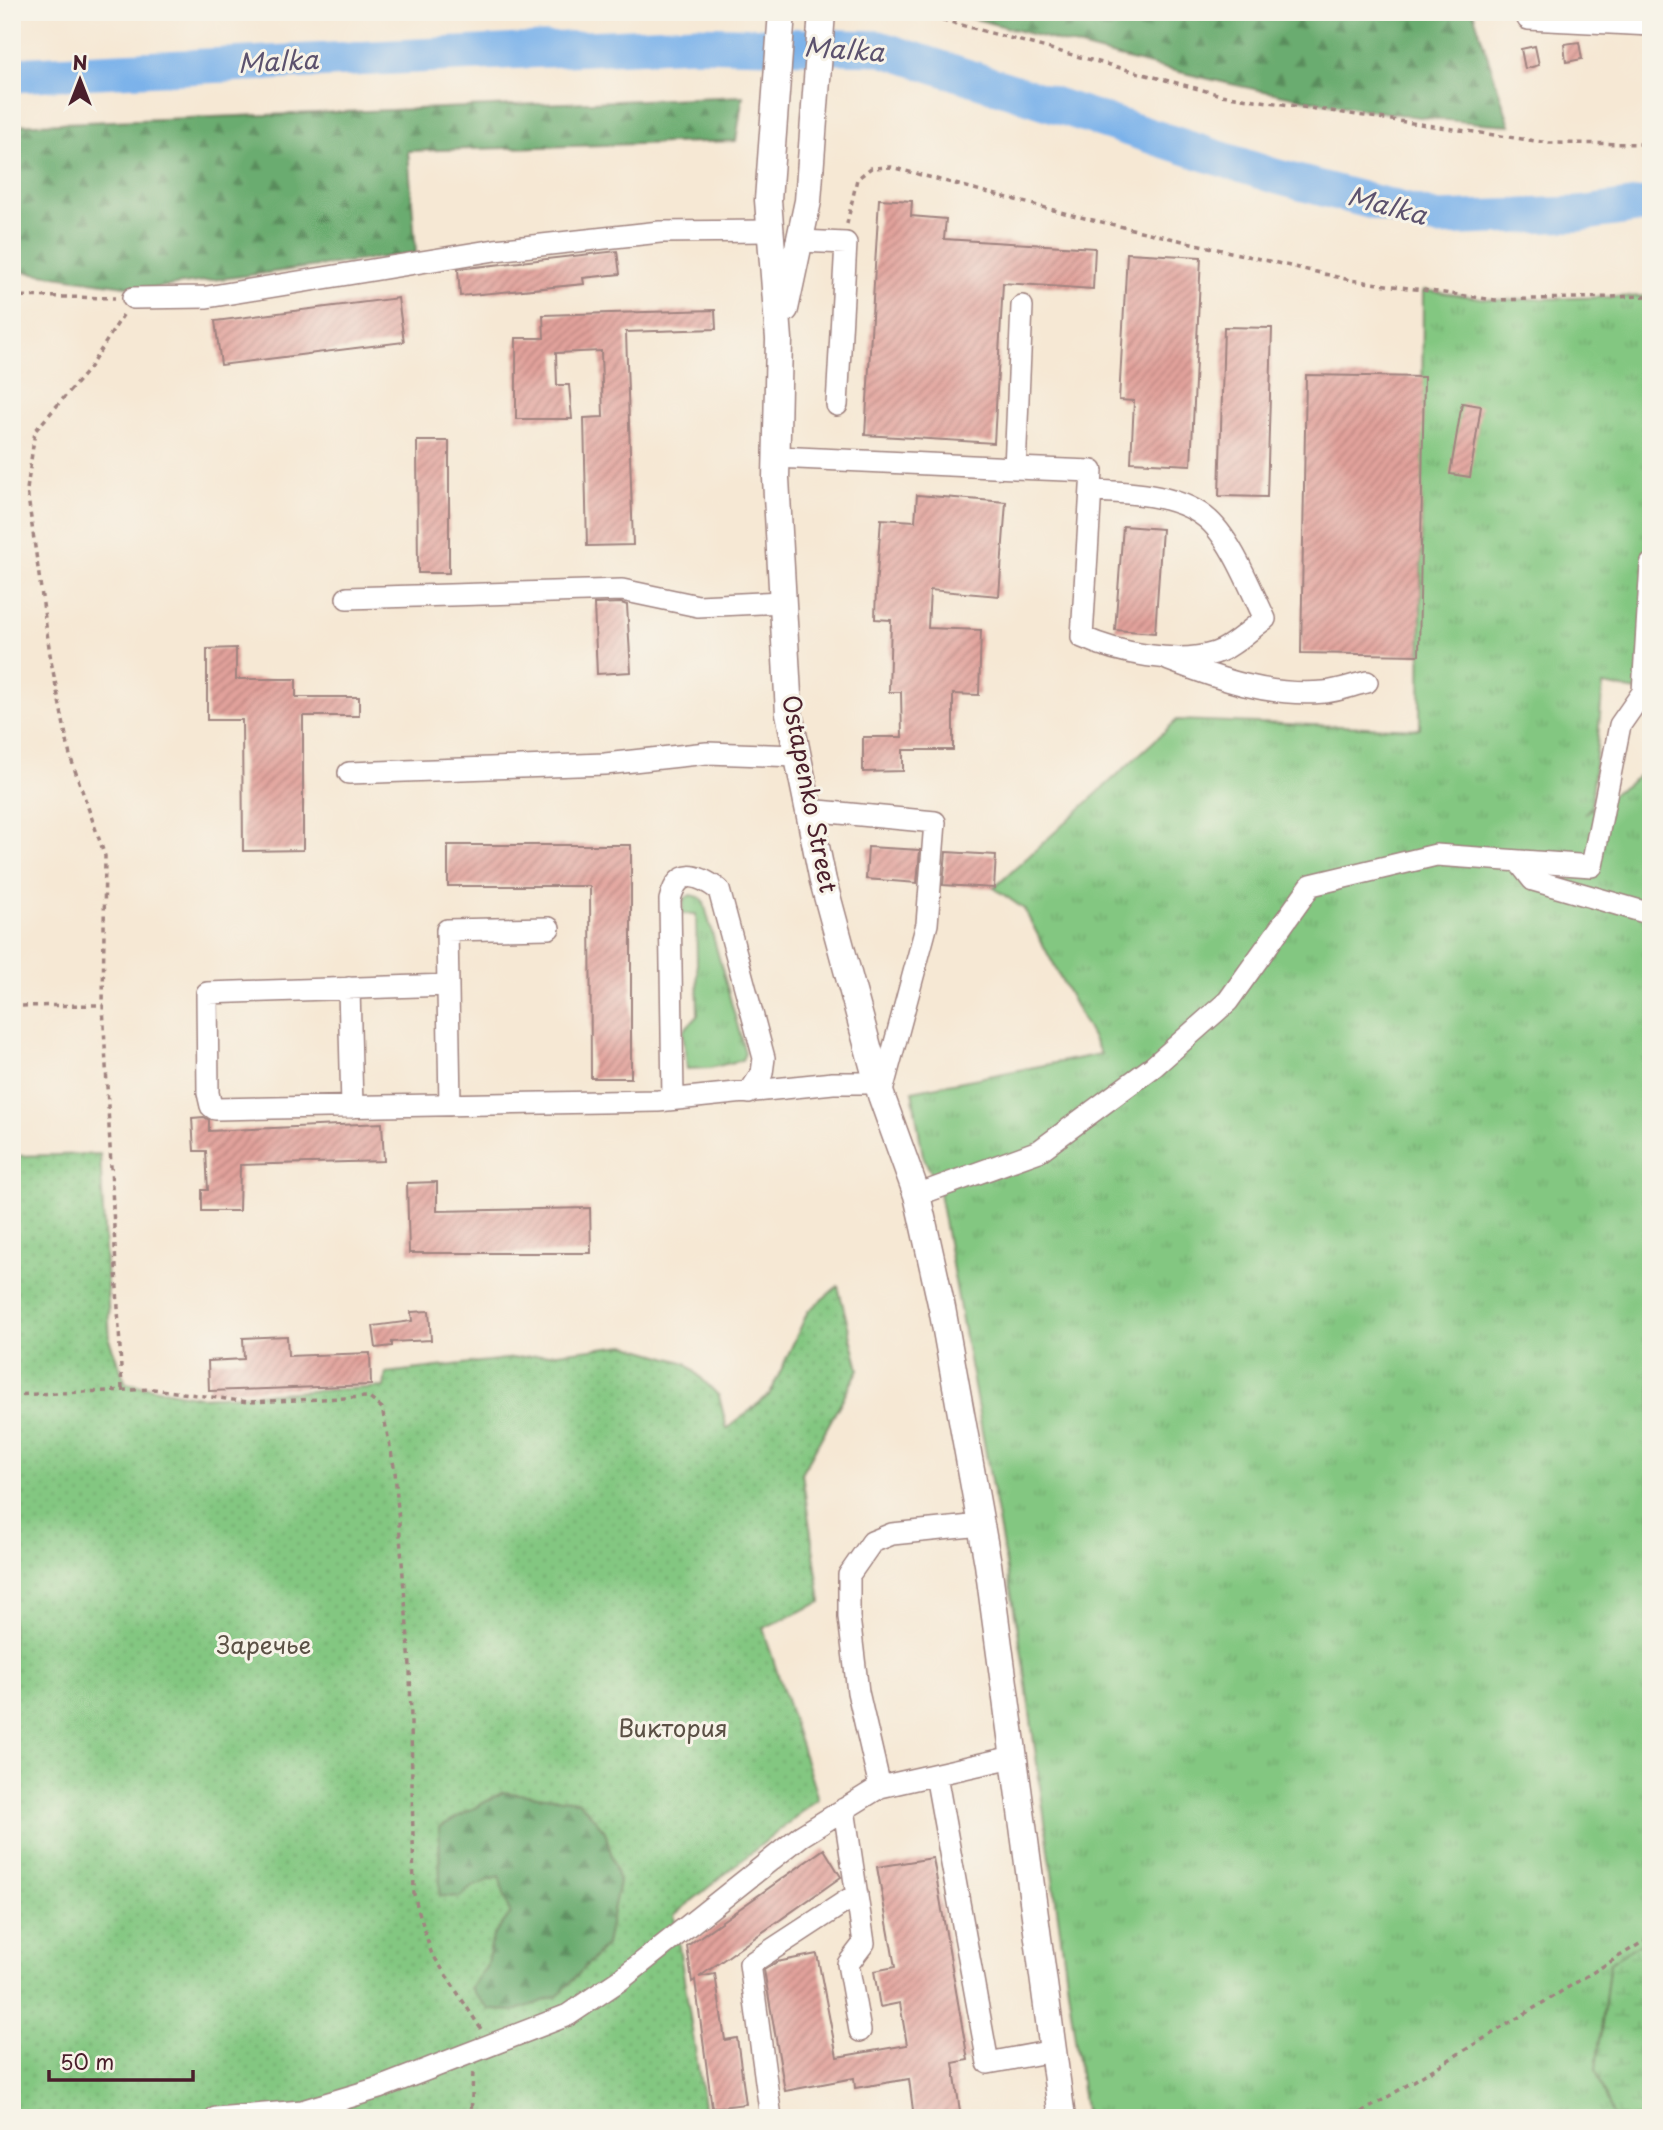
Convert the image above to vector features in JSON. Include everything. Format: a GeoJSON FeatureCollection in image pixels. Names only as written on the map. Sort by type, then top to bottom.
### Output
{"type":"FeatureCollection","features":[{"type":"Feature","properties":{"kind":"main road","name":"Ostapenko Street"},"geometry":{"type":"LineString","coordinates":[[782,12],[768,200],[779,339],[776,457],[789,713],[823,881],[880,1089],[917,1195],[942,1308],[981,1525],[1062,2118]]}},
{"type":"Feature","properties":{"kind":"main road","name":"Ostapenko Street"},"geometry":{"type":"LineString","coordinates":[[779,339],[808,201],[822,12]]}},
{"type":"Feature","properties":{"kind":"street"},"geometry":{"type":"LineString","coordinates":[[1528,19],[1651,25]]}},
{"type":"Feature","properties":{"kind":"street"},"geometry":{"type":"LineString","coordinates":[[133,298],[207,297],[495,250],[646,233],[770,231]]}},
{"type":"Feature","properties":{"kind":"street"},"geometry":{"type":"LineString","coordinates":[[800,241],[846,243],[837,405]]}},
{"type":"Feature","properties":{"kind":"street"},"geometry":{"type":"LineString","coordinates":[[1015,468],[1022,306]]}},
{"type":"Feature","properties":{"kind":"street"},"geometry":{"type":"LineString","coordinates":[[776,457],[1092,471],[1082,637],[1109,649],[1162,657],[1221,680],[1261,690],[1325,692],[1367,682]]}},
{"type":"Feature","properties":{"kind":"street"},"geometry":{"type":"LineString","coordinates":[[1091,491],[1127,492],[1163,498],[1205,517],[1233,553],[1265,619],[1216,653],[1162,657]]}},
{"type":"Feature","properties":{"kind":"street"},"geometry":{"type":"LineString","coordinates":[[917,1195],[1039,1151],[1153,1067],[1228,1001],[1311,885],[1436,855],[1592,866],[1620,725],[1643,692],[1651,564]]}},
{"type":"Feature","properties":{"kind":"street"},"geometry":{"type":"LineString","coordinates":[[347,598],[622,590],[698,606],[783,602]]}},
{"type":"Feature","properties":{"kind":"street"},"geometry":{"type":"LineString","coordinates":[[349,773],[605,765],[707,753],[798,756]]}},
{"type":"Feature","properties":{"kind":"street"},"geometry":{"type":"LineString","coordinates":[[448,985],[207,993],[208,1093],[211,1106],[215,1110],[673,1099],[833,1083],[880,1089],[927,924],[935,822],[808,810]]}},
{"type":"Feature","properties":{"kind":"street"},"geometry":{"type":"LineString","coordinates":[[1518,861],[1533,880],[1651,914]]}},
{"type":"Feature","properties":{"kind":"street"},"geometry":{"type":"LineString","coordinates":[[673,1099],[670,900],[673,884],[683,877],[701,877],[719,890],[764,1058],[762,1073],[749,1093]]}},
{"type":"Feature","properties":{"kind":"street"},"geometry":{"type":"LineString","coordinates":[[450,1105],[447,929],[549,928]]}},
{"type":"Feature","properties":{"kind":"street"},"geometry":{"type":"LineString","coordinates":[[349,988],[352,1107]]}},
{"type":"Feature","properties":{"kind":"street"},"geometry":{"type":"LineString","coordinates":[[880,1787],[858,1692],[849,1618],[849,1575],[872,1542],[892,1534],[981,1525]]}},
{"type":"Feature","properties":{"kind":"street"},"geometry":{"type":"LineString","coordinates":[[216,2118],[302,2111],[379,2088],[568,2015],[610,1987],[801,1836],[880,1787],[1013,1757]]}},
{"type":"Feature","properties":{"kind":"street"},"geometry":{"type":"LineString","coordinates":[[936,1774],[988,2063],[1054,2051]]}},
{"type":"Feature","properties":{"kind":"street"},"geometry":{"type":"LineString","coordinates":[[844,1810],[864,1943],[848,1964],[860,2031]]}},
{"type":"Feature","properties":{"kind":"street"},"geometry":{"type":"LineString","coordinates":[[771,2118],[750,1964],[857,1894]]}},
{"type":"Feature","properties":{"kind":"path"},"geometry":{"type":"LineString","coordinates":[[913,12],[1221,95],[1549,143],[1651,144]]}},
{"type":"Feature","properties":{"kind":"path"},"geometry":{"type":"LineString","coordinates":[[846,243],[848,210],[857,179],[871,168],[891,167],[1076,216],[1350,280],[1495,300],[1651,296]]}},
{"type":"Feature","properties":{"kind":"path"},"geometry":{"type":"LineString","coordinates":[[12,296],[133,298]]}},
{"type":"Feature","properties":{"kind":"path"},"geometry":{"type":"LineString","coordinates":[[122,1389],[103,1005],[105,856],[70,756],[51,661],[27,490],[35,431],[88,370],[133,298]]}},
{"type":"Feature","properties":{"kind":"path"},"geometry":{"type":"LineString","coordinates":[[12,1006],[103,1005]]}},
{"type":"Feature","properties":{"kind":"path"},"geometry":{"type":"LineString","coordinates":[[12,1395],[153,1389],[248,1402],[368,1397],[383,1408],[395,1471],[410,1666],[414,1895],[431,1952],[483,2049],[471,2118]]}},
{"type":"Feature","properties":{"kind":"path"},"geometry":{"type":"LineString","coordinates":[[1353,2118],[1651,1937]]}},
{"type":"Feature","properties":{"kind":"green space"},"geometry":{"type":"Polygon","coordinates":[[[949,12],[1473,12],[1510,125],[1368,110],[1297,98],[1157,67],[949,12]]]}},
{"type":"Feature","properties":{"kind":"green space"},"geometry":{"type":"Polygon","coordinates":[[[743,96],[736,141],[408,151],[416,253],[146,289],[12,270],[12,125],[743,96]]]}},
{"type":"Feature","properties":{"kind":"green space"},"geometry":{"type":"Polygon","coordinates":[[[1423,290],[1495,300],[1651,296],[1651,574],[1643,692],[1603,685],[1591,807],[1584,814],[1651,768],[1651,1937],[1610,1962],[1596,2070],[1614,2118],[1086,2118],[1021,1648],[938,1187],[923,1156],[912,1091],[1101,1054],[1024,909],[994,888],[1177,720],[1420,729],[1423,290]]]}},
{"type":"Feature","properties":{"kind":"green space"},"geometry":{"type":"Polygon","coordinates":[[[690,895],[699,897],[704,903],[745,1053],[742,1060],[710,1068],[687,1069],[683,1031],[698,1015],[696,914],[682,914],[684,899],[690,895]]]}},
{"type":"Feature","properties":{"kind":"green space","name":"Заречье"},"geometry":{"type":"Polygon","coordinates":[[[100,1154],[110,1342],[126,1383],[200,1397],[384,1387],[386,1373],[625,1345],[686,1363],[719,1396],[727,1429],[770,1394],[808,1311],[838,1286],[859,1369],[802,1473],[821,1602],[763,1628],[818,1799],[674,1915],[706,2118],[12,2118],[12,1156],[100,1154]],[[503,1792],[439,1827],[440,1896],[460,1897],[472,1887],[499,1876],[510,1914],[493,1936],[486,1967],[470,1988],[489,2010],[515,2011],[558,1996],[606,1945],[619,1882],[605,1831],[579,1801],[503,1792]]]}},
{"type":"Feature","properties":{"kind":"green space"},"geometry":{"type":"Polygon","coordinates":[[[503,1792],[579,1801],[605,1831],[619,1882],[606,1945],[558,1996],[515,2011],[489,2010],[470,1988],[486,1967],[493,1936],[510,1914],[472,1887],[460,1897],[440,1896],[439,1827],[503,1792]]]}},
{"type":"Feature","properties":{"kind":"green space"},"geometry":{"type":"Polygon","coordinates":[[[1651,1937],[1651,2118],[1614,2118],[1596,2070],[1610,1962],[1651,1937]]]}},
{"type":"Feature","properties":{"kind":"building"},"geometry":{"type":"Polygon","coordinates":[[[1579,42],[1582,59],[1566,62],[1564,44],[1579,42]]]}},
{"type":"Feature","properties":{"kind":"building"},"geometry":{"type":"Polygon","coordinates":[[[1535,46],[1539,65],[1525,69],[1521,49],[1535,46]]]}},
{"type":"Feature","properties":{"kind":"building"},"geometry":{"type":"Polygon","coordinates":[[[879,199],[912,201],[911,216],[946,219],[944,239],[1095,248],[1093,289],[1003,283],[994,443],[865,435],[879,199]]]}},
{"type":"Feature","properties":{"kind":"building"},"geometry":{"type":"Polygon","coordinates":[[[617,251],[620,274],[583,278],[584,284],[460,296],[458,269],[617,251]]]}},
{"type":"Feature","properties":{"kind":"building"},"geometry":{"type":"Polygon","coordinates":[[[1127,253],[1201,257],[1191,465],[1131,462],[1134,401],[1119,400],[1127,253]]]}},
{"type":"Feature","properties":{"kind":"building"},"geometry":{"type":"Polygon","coordinates":[[[398,298],[404,342],[221,365],[215,321],[398,298]]]}},
{"type":"Feature","properties":{"kind":"building"},"geometry":{"type":"Polygon","coordinates":[[[715,310],[716,329],[626,332],[633,545],[587,546],[584,418],[603,417],[601,351],[556,353],[557,385],[569,385],[572,419],[516,419],[516,338],[544,338],[543,315],[715,310]]]}},
{"type":"Feature","properties":{"kind":"building"},"geometry":{"type":"Polygon","coordinates":[[[1224,327],[1272,328],[1267,497],[1219,496],[1224,327]]]}},
{"type":"Feature","properties":{"kind":"building"},"geometry":{"type":"Polygon","coordinates":[[[1306,375],[1424,377],[1419,655],[1301,653],[1306,375]]]}},
{"type":"Feature","properties":{"kind":"building"},"geometry":{"type":"Polygon","coordinates":[[[1462,403],[1481,406],[1470,477],[1450,474],[1462,403]]]}},
{"type":"Feature","properties":{"kind":"building"},"geometry":{"type":"Polygon","coordinates":[[[417,441],[449,441],[449,573],[418,573],[417,441]]]}},
{"type":"Feature","properties":{"kind":"building"},"geometry":{"type":"Polygon","coordinates":[[[917,495],[1006,502],[999,596],[930,590],[928,628],[981,630],[979,695],[953,694],[953,750],[903,750],[903,771],[863,772],[863,737],[902,737],[901,692],[889,692],[891,620],[875,619],[876,588],[881,519],[915,521],[917,495]]]}},
{"type":"Feature","properties":{"kind":"building"},"geometry":{"type":"Polygon","coordinates":[[[1123,526],[1162,529],[1155,633],[1115,630],[1123,526]]]}},
{"type":"Feature","properties":{"kind":"building"},"geometry":{"type":"Polygon","coordinates":[[[594,604],[627,605],[631,672],[597,674],[594,604]]]}},
{"type":"Feature","properties":{"kind":"building"},"geometry":{"type":"Polygon","coordinates":[[[236,648],[236,679],[296,679],[296,697],[359,697],[359,716],[303,716],[303,850],[243,851],[242,720],[207,720],[207,649],[236,648]]]}},
{"type":"Feature","properties":{"kind":"building"},"geometry":{"type":"Polygon","coordinates":[[[448,845],[631,845],[631,1078],[591,1078],[590,886],[448,886],[448,845]]]}},
{"type":"Feature","properties":{"kind":"building"},"geometry":{"type":"Polygon","coordinates":[[[868,847],[920,850],[917,883],[866,879],[868,847]]]}},
{"type":"Feature","properties":{"kind":"building"},"geometry":{"type":"Polygon","coordinates":[[[946,852],[996,855],[994,888],[943,885],[946,852]]]}},
{"type":"Feature","properties":{"kind":"building"},"geometry":{"type":"Polygon","coordinates":[[[204,1117],[209,1120],[209,1131],[382,1123],[384,1161],[240,1165],[239,1211],[202,1211],[202,1190],[208,1190],[206,1151],[194,1151],[192,1118],[204,1117]]]}},
{"type":"Feature","properties":{"kind":"building"},"geometry":{"type":"Polygon","coordinates":[[[437,1182],[437,1211],[590,1208],[591,1253],[409,1253],[407,1183],[437,1182]]]}},
{"type":"Feature","properties":{"kind":"building"},"geometry":{"type":"Polygon","coordinates":[[[429,1311],[431,1340],[392,1342],[392,1346],[376,1348],[373,1326],[412,1321],[411,1312],[429,1311]]]}},
{"type":"Feature","properties":{"kind":"building"},"geometry":{"type":"Polygon","coordinates":[[[287,1336],[288,1356],[370,1353],[371,1385],[209,1391],[208,1361],[244,1359],[243,1338],[287,1336]]]}},
{"type":"Feature","properties":{"kind":"building"},"geometry":{"type":"Polygon","coordinates":[[[824,1849],[841,1877],[699,1977],[715,1974],[725,2040],[737,2038],[746,2104],[712,2108],[695,1980],[692,1982],[687,1946],[824,1849]]]}},
{"type":"Feature","properties":{"kind":"building"},"geometry":{"type":"Polygon","coordinates":[[[933,1858],[968,2060],[953,2063],[961,2118],[914,2118],[909,2079],[855,2088],[854,2078],[785,2091],[764,1970],[777,1962],[817,1954],[837,2057],[907,2045],[900,2003],[880,2007],[874,1971],[895,1967],[877,1867],[933,1858]]]}},
{"type":"Feature","properties":{"kind":"waterway","name":"Malka"},"geometry":{"type":"LineString","coordinates":[[12,75],[694,43],[879,48],[1274,176],[1438,219],[1579,214],[1651,204]]}},
{"type":"Feature","properties":{"kind":"park label","name":"Виктория"},"geometry":{"type":"Point","coordinates":[673,1729]}}]}
